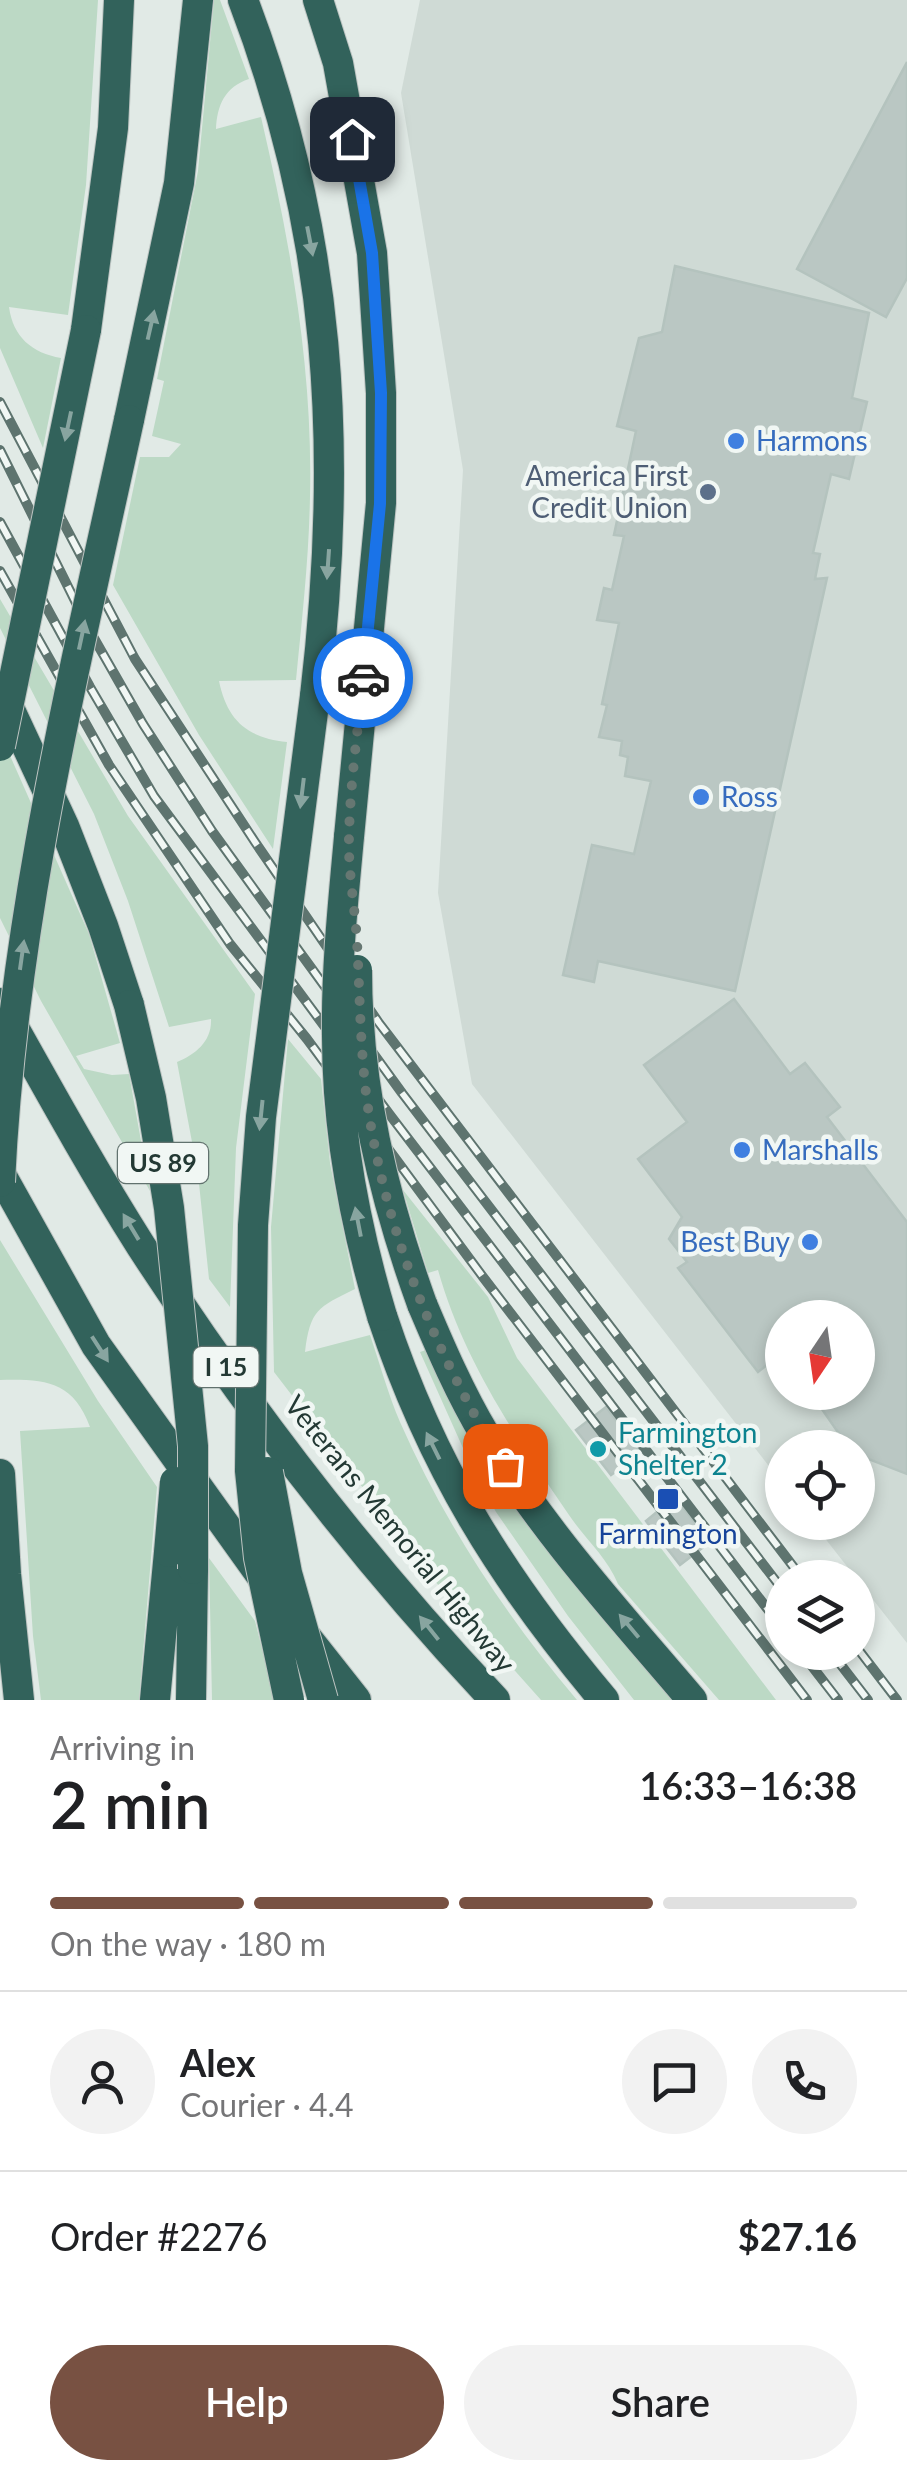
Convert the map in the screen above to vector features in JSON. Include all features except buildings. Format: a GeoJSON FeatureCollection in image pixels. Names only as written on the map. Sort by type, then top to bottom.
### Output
{"type":"FeatureCollection","features":[{"type":"Feature","properties":{"kind":"highway"},"geometry":{"type":"LineString","coordinates":[[0,746],[86,330],[111,146],[119,0]]}},
{"type":"Feature","properties":{"kind":"highway"},"geometry":{"type":"LineString","coordinates":[[0,1182],[10,1047],[42,826],[180,183],[198,0]]}},
{"type":"Feature","properties":{"kind":"highway"},"geometry":{"type":"LineString","coordinates":[[243,0],[290,145],[318,285],[330,428],[330,533],[315,696],[257,1152],[253,1225],[250,1471],[259,1558],[289,1700]]}},
{"type":"Feature","properties":{"kind":"highway"},"geometry":{"type":"LineString","coordinates":[[318,0],[338,63],[372,253],[380,376],[380,504],[338,981],[338,1072],[356,1216],[382,1316],[419,1416],[468,1514],[526,1604],[604,1700]]}},
{"type":"Feature","properties":{"kind":"highway","name":"US 89"},"geometry":{"type":"LineString","coordinates":[[0,688],[64,826],[103,926],[129,1006],[164,1168],[193,1446],[181,1560]]}},
{"type":"Feature","properties":{"kind":"highway"},"geometry":{"type":"LineString","coordinates":[[349,837],[367,1102],[393,1218],[422,1304],[464,1395],[505,1466],[590,1580],[692,1700]]}},
{"type":"Feature","properties":{"kind":"highway","name":"Veterans Memorial Highway"},"geometry":{"type":"LineString","coordinates":[[0,1003],[142,1246],[273,1435],[443,1645],[495,1700]]}},
{"type":"Feature","properties":{"kind":"highway"},"geometry":{"type":"LineString","coordinates":[[0,1173],[96,1344],[218,1517],[356,1700]]}},
{"type":"Feature","properties":{"kind":"highway"},"geometry":{"type":"LineString","coordinates":[[252,1376],[287,1573],[323,1700]]}},
{"type":"Feature","properties":{"kind":"highway"},"geometry":{"type":"LineString","coordinates":[[0,1474],[19,1700]]}},
{"type":"Feature","properties":{"kind":"highway"},"geometry":{"type":"LineString","coordinates":[[155,1700],[181,1560]]}},
{"type":"Feature","properties":{"kind":"highway"},"geometry":{"type":"LineString","coordinates":[[181,1560],[191,1700]]}},
{"type":"Feature","properties":{"kind":"shaded area"},"geometry":{"type":"Polygon","coordinates":[[[420,0],[907,0],[907,1643],[875,1602],[875,1560],[842,1560],[826,1540],[875,1540],[875,1430],[765,1430],[765,1461],[472,1084],[438,893],[463,470],[401,93],[420,0]]]}},
{"type":"Feature","properties":{"kind":"green space"},"geometry":{"type":"Polygon","coordinates":[[[0,0],[98,0],[86,185],[68,315],[9,307],[15,327],[26,342],[61,358],[43,448],[0,348],[0,0]]]}},
{"type":"Feature","properties":{"kind":"green space"},"geometry":{"type":"Polygon","coordinates":[[[214,0],[220,0],[249,79],[224,98],[216,129],[261,117],[298,305],[308,400],[309,519],[296,680],[219,681],[227,706],[241,725],[261,736],[287,742],[273,849],[199,735],[113,585],[140,457],[169,457],[181,444],[152,436],[164,381],[157,379],[198,171],[214,0]]]}},
{"type":"Feature","properties":{"kind":"green space"},"geometry":{"type":"Polygon","coordinates":[[[0,599],[128,816],[255,994],[236,1148],[230,1307],[209,1279],[198,1174],[177,1062],[202,1046],[211,1019],[169,1027],[128,901],[94,814],[0,628],[0,599]]]}},
{"type":"Feature","properties":{"kind":"green space"},"geometry":{"type":"Polygon","coordinates":[[[0,733],[89,934],[120,1043],[76,1056],[84,1069],[129,1074],[150,1191],[41,1001],[0,918],[0,733]]]}},
{"type":"Feature","properties":{"kind":"green space"},"geometry":{"type":"Polygon","coordinates":[[[288,1039],[321,1079],[330,1163],[355,1289],[332,1301],[313,1318],[305,1352],[370,1335],[400,1422],[437,1497],[501,1602],[577,1700],[541,1700],[433,1579],[274,1372],[271,1227],[288,1039]]]}},
{"type":"Feature","properties":{"kind":"green space"},"geometry":{"type":"Polygon","coordinates":[[[403,1190],[488,1297],[517,1358],[776,1700],[719,1700],[618,1584],[493,1398],[462,1336],[438,1270],[428,1273],[403,1190]]]}},
{"type":"Feature","properties":{"kind":"green space"},"geometry":{"type":"Polygon","coordinates":[[[0,1240],[98,1401],[157,1487],[139,1700],[41,1700],[20,1431],[90,1427],[75,1400],[56,1386],[31,1380],[0,1380],[0,1240]]]}},
{"type":"Feature","properties":{"kind":"green space"},"geometry":{"type":"Polygon","coordinates":[[[429,1349],[674,1700],[634,1700],[568,1616],[496,1512],[471,1466],[420,1352],[429,1349]]]}},
{"type":"Feature","properties":{"kind":"green space"},"geometry":{"type":"Polygon","coordinates":[[[209,1558],[255,1621],[275,1700],[212,1700],[209,1558]]]}},
{"type":"Feature","properties":{"kind":"railway"},"geometry":{"type":"LineString","coordinates":[[0,402],[135,659],[255,842],[379,1023],[788,1560]]}},
{"type":"Feature","properties":{"kind":"railway"},"geometry":{"type":"LineString","coordinates":[[0,450],[91,633],[143,724],[212,831],[402,1093],[765,1567]]}},
{"type":"Feature","properties":{"kind":"railway"},"geometry":{"type":"LineString","coordinates":[[0,522],[154,796],[390,1115],[765,1606]]}},
{"type":"Feature","properties":{"kind":"railway"},"geometry":{"type":"LineString","coordinates":[[0,571],[109,765],[230,944],[307,1039],[483,1277],[807,1700]]}},
{"type":"Feature","properties":{"kind":"railway"},"geometry":{"type":"LineString","coordinates":[[815,1670],[838,1700]]}},
{"type":"Feature","properties":{"kind":"railway"},"geometry":{"type":"LineString","coordinates":[[845,1670],[868,1700]]}},
{"type":"Feature","properties":{"kind":"railway"},"geometry":{"type":"LineString","coordinates":[[874,1670],[897,1700]]}},
{"type":"Feature","properties":{"kind":"way so far"},"geometry":{"type":"LineString","coordinates":[[363,678],[349,837],[358,945],[359,1025],[372,1134],[393,1218],[422,1304],[464,1395],[505,1466]]}},
{"type":"Feature","properties":{"kind":"place","name":"Harmons"},"geometry":{"type":"Point","coordinates":[736,441]}},
{"type":"Feature","properties":{"kind":"place","name":"America First Credit Union"},"geometry":{"type":"Point","coordinates":[708,492]}},
{"type":"Feature","properties":{"kind":"place","name":"Ross"},"geometry":{"type":"Point","coordinates":[701,797]}},
{"type":"Feature","properties":{"kind":"place","name":"Marshalls"},"geometry":{"type":"Point","coordinates":[742,1150]}},
{"type":"Feature","properties":{"kind":"place","name":"Best Buy"},"geometry":{"type":"Point","coordinates":[810,1242]}},
{"type":"Feature","properties":{"kind":"place","name":"Farmington Shelter 2"},"geometry":{"type":"Point","coordinates":[598,1449]}},
{"type":"Feature","properties":{"kind":"place","name":"Farmington"},"geometry":{"type":"Point","coordinates":[668,1499]}},
{"type":"Feature","properties":{"kind":"route"},"geometry":{"type":"LineString","coordinates":[[352,139],[372,253],[381,393],[380,504],[363,678]]}}]}
